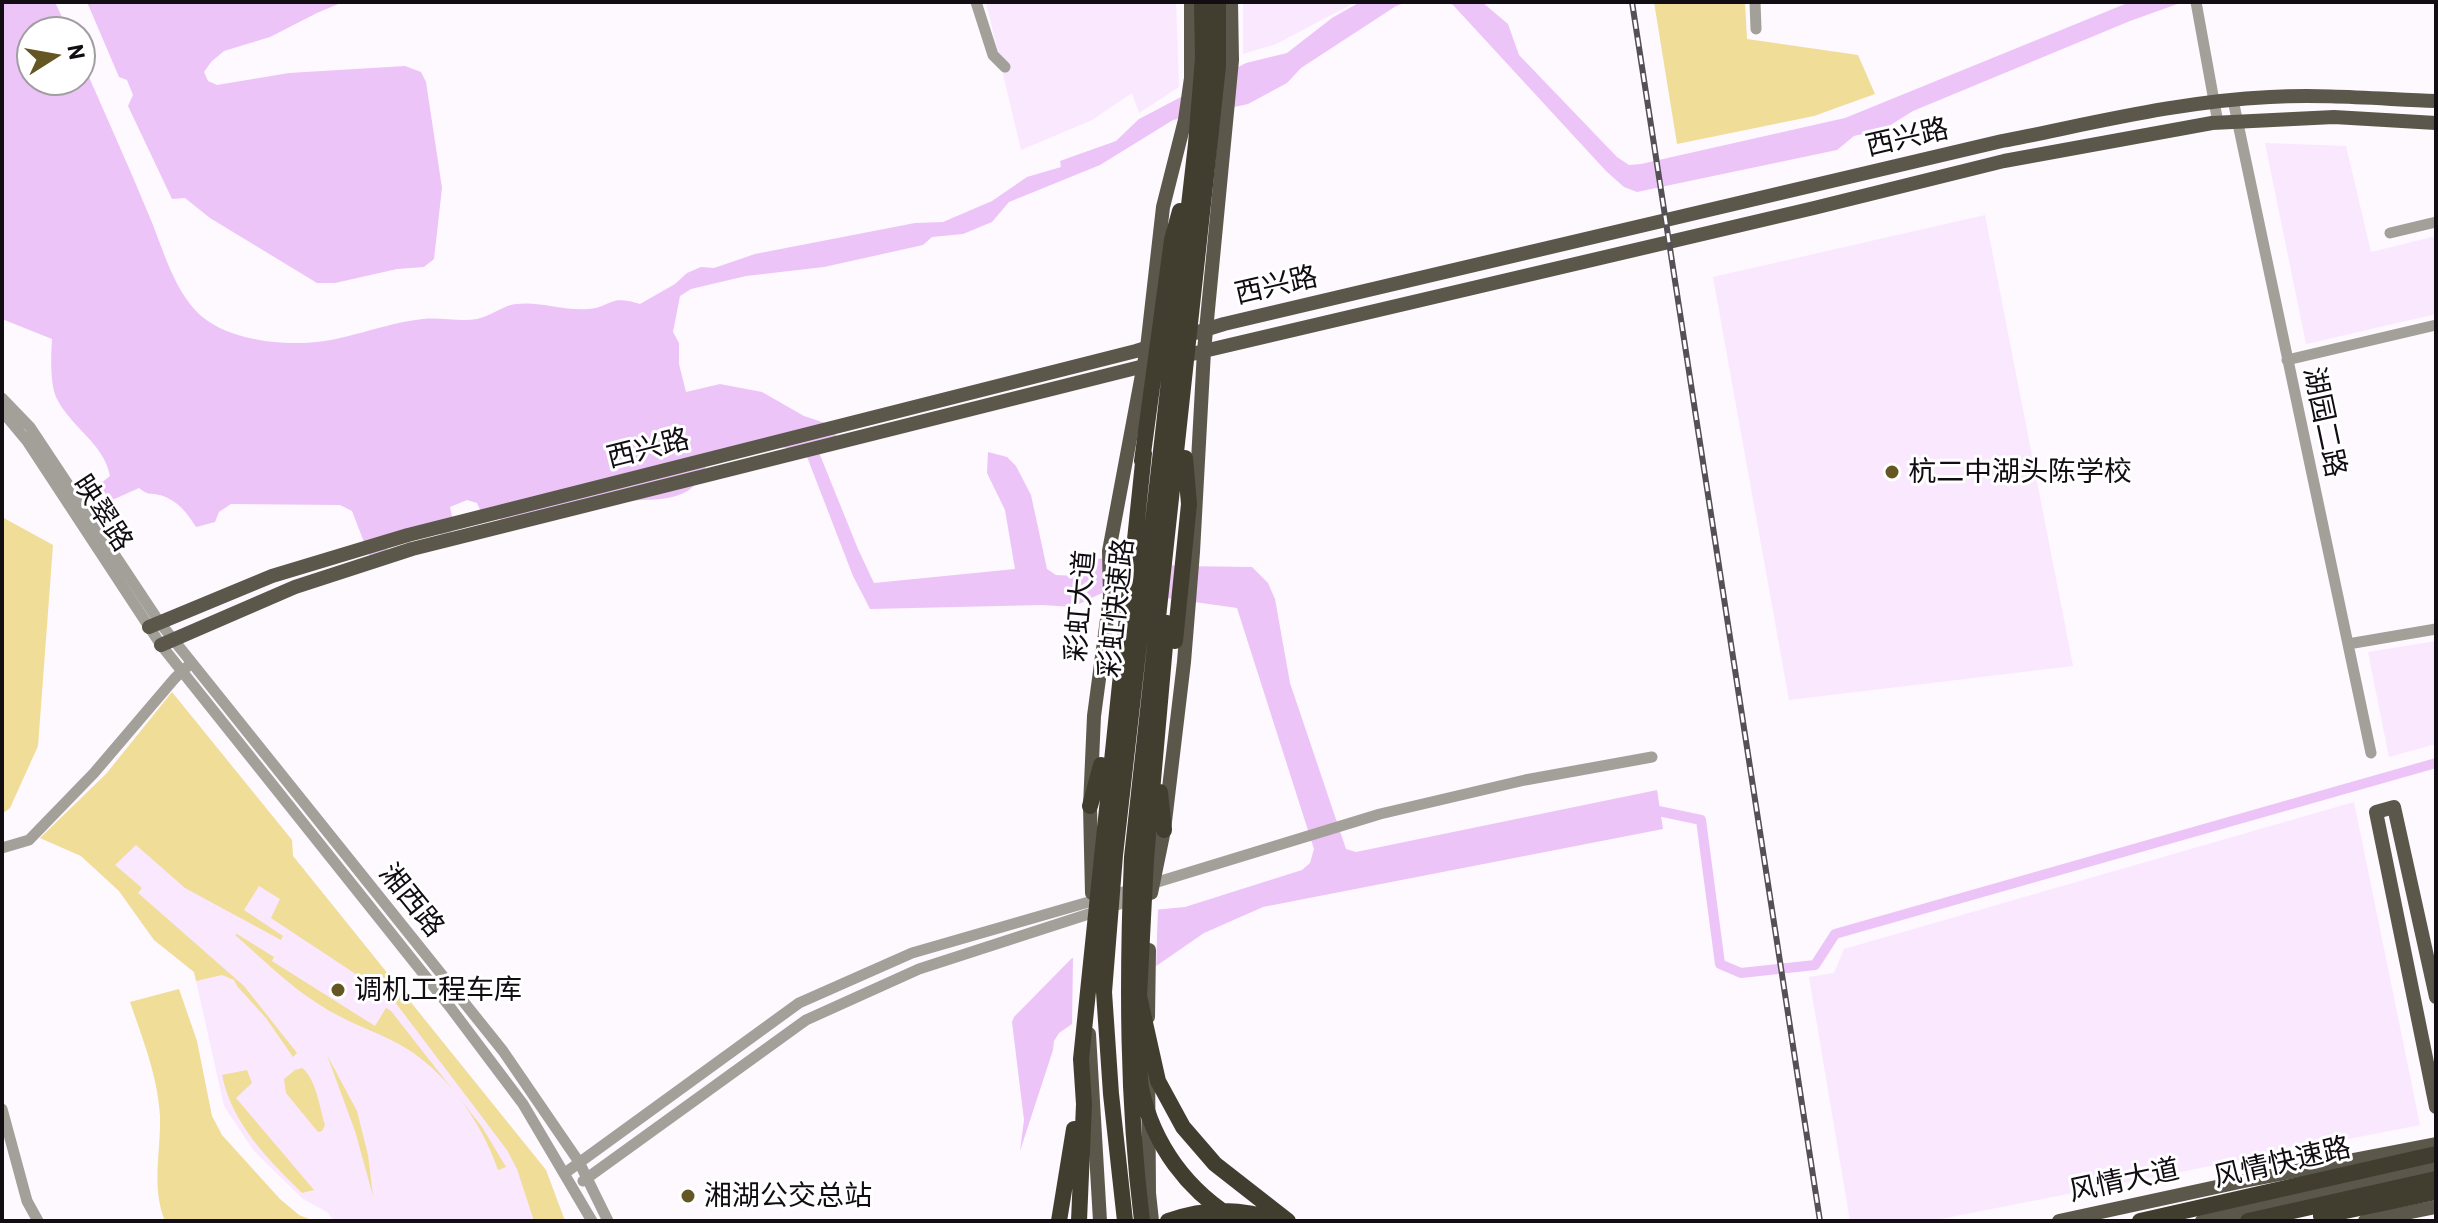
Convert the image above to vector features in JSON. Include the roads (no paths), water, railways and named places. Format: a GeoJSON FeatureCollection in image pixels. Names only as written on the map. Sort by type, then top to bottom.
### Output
{"type":"FeatureCollection","features":[{"type":"Feature","properties":{"kind":"highway","name":"彩虹快速路"},"geometry":{"type":"LineString","coordinates":[[1125,1221],[1104,992],[1115,855],[1196,144],[1203,58],[1202,2]]}},
{"type":"Feature","properties":{"kind":"highway","name":"彩虹快速路"},"geometry":{"type":"LineString","coordinates":[[1142,1221],[1130,1100],[1128,976],[1132,857],[1218,66],[1218,2]]}},
{"type":"Feature","properties":{"kind":"highway"},"geometry":{"type":"LineString","coordinates":[[1211,134],[1208,246],[1175,538],[1146,859],[1139,996],[1141,1087],[1171,1162],[1207,1200],[1238,1221]]}},
{"type":"Feature","properties":{"kind":"highway"},"geometry":{"type":"LineString","coordinates":[[1059,1221],[1076,1120],[1144,453],[1172,240],[1196,144]]}},
{"type":"Feature","properties":{"kind":"highway"},"geometry":{"type":"LineString","coordinates":[[1090,806],[1100,773],[1124,538],[1144,453]]}},
{"type":"Feature","properties":{"kind":"highway"},"geometry":{"type":"LineString","coordinates":[[1164,830],[1160,796],[1189,504],[1185,458]]}},
{"type":"Feature","properties":{"kind":"highway"},"geometry":{"type":"LineString","coordinates":[[1139,996],[1158,1081],[1183,1127],[1215,1164],[1288,1221]]}},
{"type":"Feature","properties":{"kind":"highway"},"geometry":{"type":"LineString","coordinates":[[1079,1221],[1084,1104],[1081,1059]]}},
{"type":"Feature","properties":{"kind":"highway","name":"风情快速路"},"geometry":{"type":"LineString","coordinates":[[2140,1221],[2436,1154]]}},
{"type":"Feature","properties":{"kind":"highway","name":"风情快速路"},"geometry":{"type":"LineString","coordinates":[[2248,1221],[2436,1182]]}},
{"type":"Feature","properties":{"kind":"highway"},"geometry":{"type":"LineString","coordinates":[[2296,1221],[2436,1192]]}},
{"type":"Feature","properties":{"kind":"highway"},"geometry":{"type":"LineString","coordinates":[[1168,1221],[1204,1211],[1233,1210],[1278,1221]]}},
{"type":"Feature","properties":{"kind":"main road","name":"彩虹大道"},"geometry":{"type":"LineString","coordinates":[[1100,1221],[1088,1022],[1094,716],[1110,597],[1109,551],[1147,348],[1163,207],[1185,120],[1191,78],[1191,2]]}},
{"type":"Feature","properties":{"kind":"main road"},"geometry":{"type":"LineString","coordinates":[[1152,1221],[1149,1193],[1148,981],[1151,893],[1164,830],[1188,610],[1204,351],[1232,60],[1231,2]]}},
{"type":"Feature","properties":{"kind":"main road","name":"西兴路"},"geometry":{"type":"LineString","coordinates":[[155,625],[272,576],[408,535],[1147,348],[1206,329],[2002,141],[2233,100],[2316,95],[2436,101]]}},
{"type":"Feature","properties":{"kind":"main road","name":"西兴路"},"geometry":{"type":"LineString","coordinates":[[167,642],[295,587],[367,562],[1204,351],[2004,161],[2218,123],[2334,117],[2436,123]]}},
{"type":"Feature","properties":{"kind":"main road"},"geometry":{"type":"LineString","coordinates":[[2436,997],[2394,807],[2376,812],[2436,1107]]}},
{"type":"Feature","properties":{"kind":"main road","name":"风情大道"},"geometry":{"type":"LineString","coordinates":[[2059,1221],[2436,1144]]}},
{"type":"Feature","properties":{"kind":"main road"},"geometry":{"type":"LineString","coordinates":[[2202,1221],[2436,1165]]}},
{"type":"Feature","properties":{"kind":"main road"},"geometry":{"type":"LineString","coordinates":[[2278,1221],[2436,1182]]}},
{"type":"Feature","properties":{"kind":"main road"},"geometry":{"type":"LineString","coordinates":[[2365,1221],[2436,1207]]}},
{"type":"Feature","properties":{"kind":"street"},"geometry":{"type":"LineString","coordinates":[[976,2],[993,55],[1005,67]]}},
{"type":"Feature","properties":{"kind":"street"},"geometry":{"type":"LineString","coordinates":[[1755,2],[1756,29]]}},
{"type":"Feature","properties":{"kind":"street"},"geometry":{"type":"LineString","coordinates":[[2197,7],[2218,123]]}},
{"type":"Feature","properties":{"kind":"street","name":"湖园二路"},"geometry":{"type":"LineString","coordinates":[[2233,100],[2371,753]]}},
{"type":"Feature","properties":{"kind":"street"},"geometry":{"type":"LineString","coordinates":[[2390,233],[2436,222]]}},
{"type":"Feature","properties":{"kind":"street"},"geometry":{"type":"LineString","coordinates":[[2287,360],[2436,325]]}},
{"type":"Feature","properties":{"kind":"street","name":"映翠路"},"geometry":{"type":"LineString","coordinates":[[2,398],[30,427],[155,625]]}},
{"type":"Feature","properties":{"kind":"street","name":"映翠路"},"geometry":{"type":"LineString","coordinates":[[2,411],[167,642]]}},
{"type":"Feature","properties":{"kind":"street"},"geometry":{"type":"LineString","coordinates":[[2348,644],[2436,629]]}},
{"type":"Feature","properties":{"kind":"street","name":"湘西路"},"geometry":{"type":"LineString","coordinates":[[167,642],[503,1051],[579,1162],[608,1221]]}},
{"type":"Feature","properties":{"kind":"street"},"geometry":{"type":"LineString","coordinates":[[2,848],[29,840],[94,773],[187,667]]}},
{"type":"Feature","properties":{"kind":"street","name":"湘西路"},"geometry":{"type":"LineString","coordinates":[[187,667],[523,1104],[592,1221]]}},
{"type":"Feature","properties":{"kind":"street"},"geometry":{"type":"LineString","coordinates":[[565,1173],[799,1003],[912,953],[1151,893],[1345,825],[1525,780],[1652,757]]}},
{"type":"Feature","properties":{"kind":"street"},"geometry":{"type":"LineString","coordinates":[[575,1189],[806,1020],[919,969],[1092,908]]}},
{"type":"Feature","properties":{"kind":"street"},"geometry":{"type":"LineString","coordinates":[[2,1109],[27,1201],[38,1221]]}},
{"type":"Feature","properties":{"kind":"waterway"},"geometry":{"type":"LineString","coordinates":[[1649,809],[1701,820],[1720,964],[1741,973],[1815,965],[1835,934],[2436,763]]}},
{"type":"Feature","properties":{"kind":"railway"},"geometry":{"type":"LineString","coordinates":[[1632,2],[1820,1221]]}},
{"type":"Feature","properties":{"kind":"place","name":"杭二中湖头陈学校"},"geometry":{"type":"Point","coordinates":[1892,472]}},
{"type":"Feature","properties":{"kind":"place","name":"调机工程车库"},"geometry":{"type":"Point","coordinates":[338,990]}},
{"type":"Feature","properties":{"kind":"place","name":"湘湖公交总站"},"geometry":{"type":"Point","coordinates":[688,1196]}}]}
